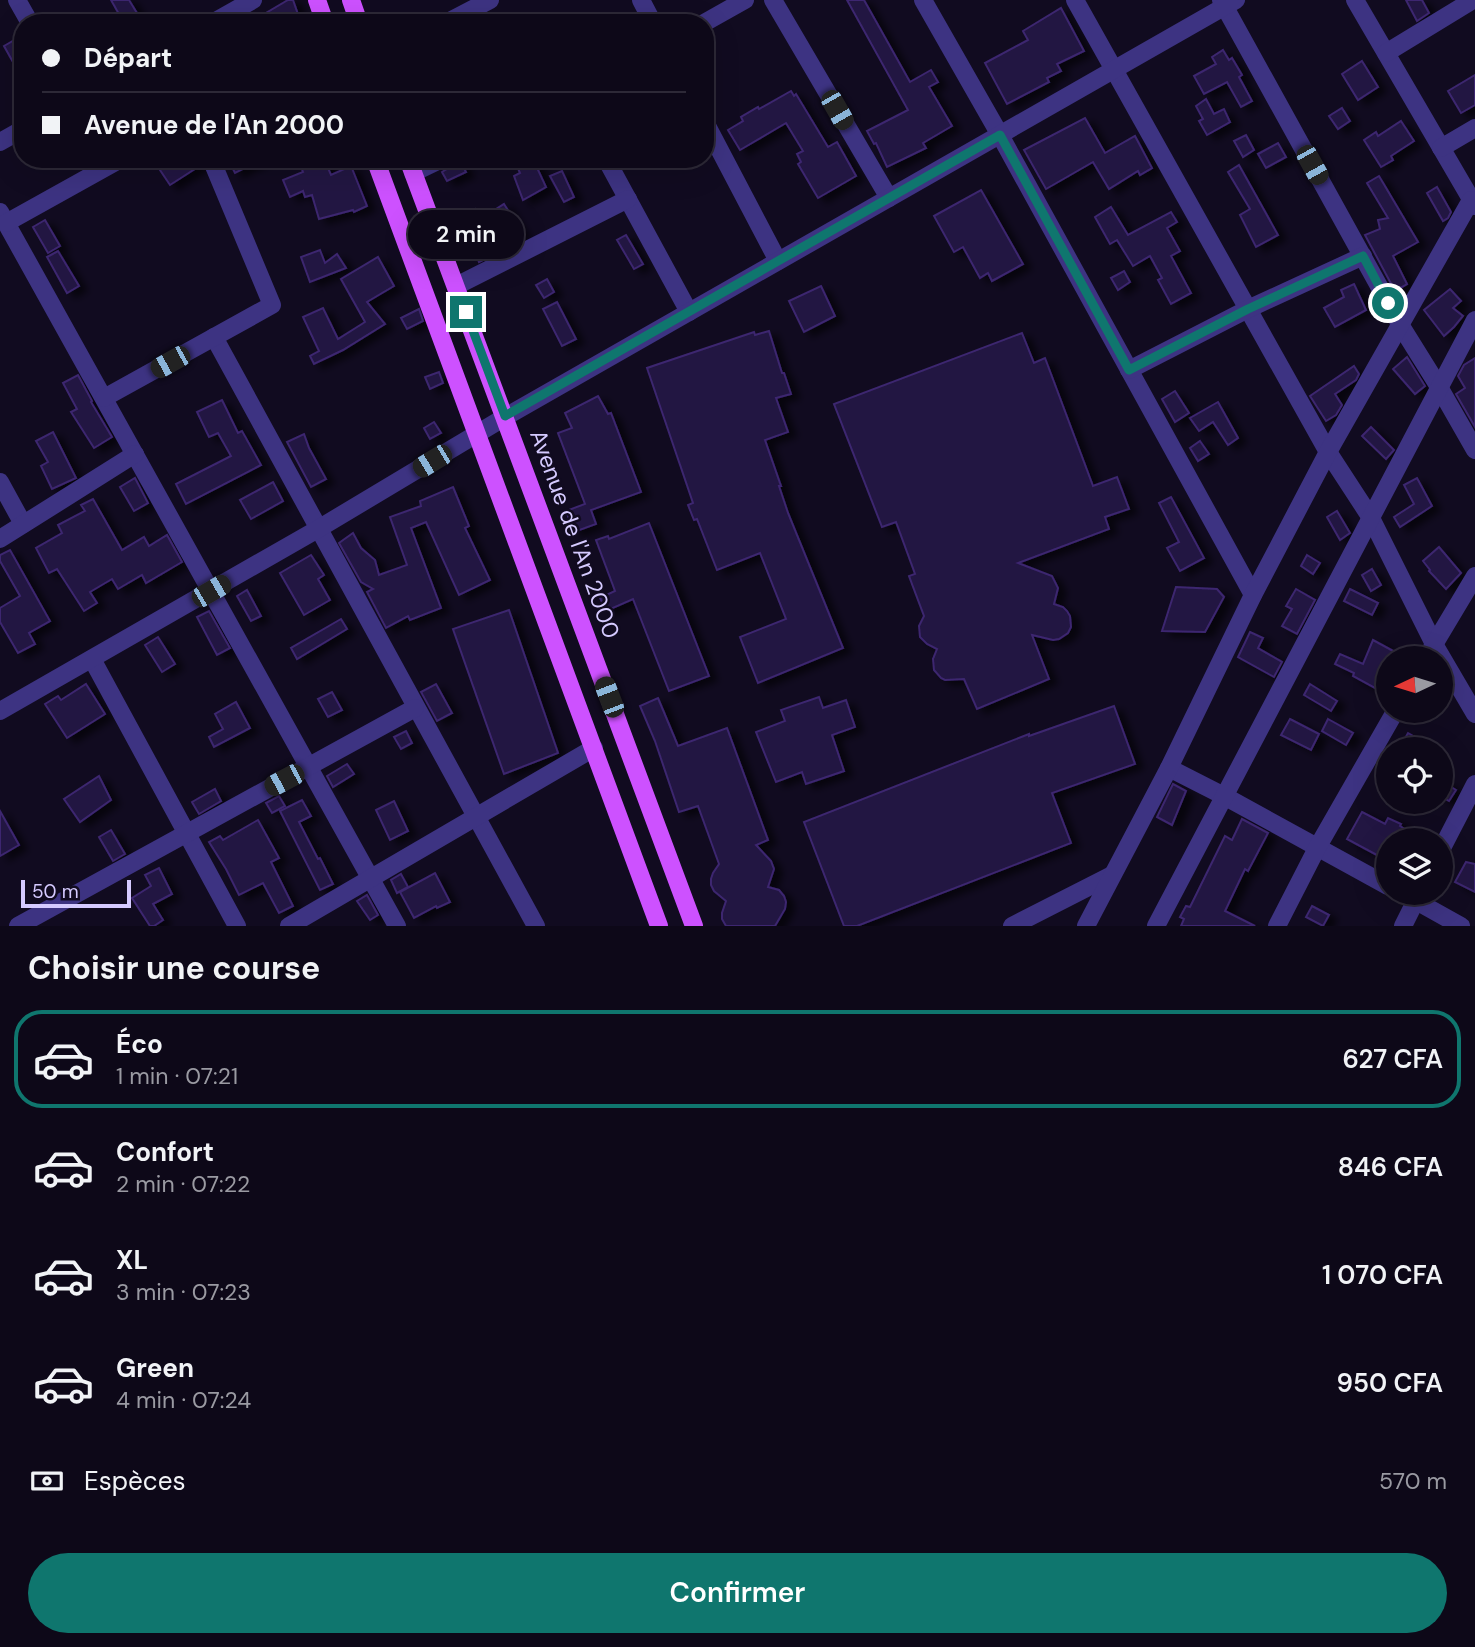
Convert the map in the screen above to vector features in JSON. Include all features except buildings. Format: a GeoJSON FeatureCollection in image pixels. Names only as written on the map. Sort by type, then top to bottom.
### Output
{"type":"FeatureCollection","features":[{"type":"Feature","properties":{"kind":"main road"},"geometry":{"type":"LineString","coordinates":[[378,168],[659,926]]}},
{"type":"Feature","properties":{"kind":"main road","name":"Avenue de l'An 2000"},"geometry":{"type":"LineString","coordinates":[[412,168],[694,926]]}},
{"type":"Feature","properties":{"kind":"street"},"geometry":{"type":"LineString","coordinates":[[228,14],[253,0]]}},
{"type":"Feature","properties":{"kind":"street"},"geometry":{"type":"LineString","coordinates":[[463,14],[490,0]]}},
{"type":"Feature","properties":{"kind":"street"},"geometry":{"type":"LineString","coordinates":[[714,17],[745,0]]}},
{"type":"Feature","properties":{"kind":"street"},"geometry":{"type":"LineString","coordinates":[[773,0],[889,198]]}},
{"type":"Feature","properties":{"kind":"street"},"geometry":{"type":"LineString","coordinates":[[923,0],[1253,595]]}},
{"type":"Feature","properties":{"kind":"street"},"geometry":{"type":"LineString","coordinates":[[1075,0],[1328,452],[1371,518],[1428,646]]}},
{"type":"Feature","properties":{"kind":"street"},"geometry":{"type":"LineString","coordinates":[[1086,926],[1328,452],[1473,203],[1355,0]]}},
{"type":"Feature","properties":{"kind":"street"},"geometry":{"type":"LineString","coordinates":[[1386,53],[1473,0]]}},
{"type":"Feature","properties":{"kind":"street"},"geometry":{"type":"LineString","coordinates":[[0,711],[318,529],[505,416],[1114,70],[1227,2],[1401,326],[1475,450]]}},
{"type":"Feature","properties":{"kind":"street"},"geometry":{"type":"LineString","coordinates":[[1441,148],[1475,128]]}},
{"type":"Feature","properties":{"kind":"street"},"geometry":{"type":"LineString","coordinates":[[714,139],[778,261]]}},
{"type":"Feature","properties":{"kind":"street"},"geometry":{"type":"LineString","coordinates":[[103,168],[3,218],[397,926]]}},
{"type":"Feature","properties":{"kind":"street"},"geometry":{"type":"LineString","coordinates":[[104,398],[272,306],[215,168]]}},
{"type":"Feature","properties":{"kind":"street"},"geometry":{"type":"LineString","coordinates":[[611,168],[689,312]]}},
{"type":"Feature","properties":{"kind":"street"},"geometry":{"type":"LineString","coordinates":[[456,286],[628,199]]}},
{"type":"Feature","properties":{"kind":"street"},"geometry":{"type":"LineString","coordinates":[[1129,370],[1248,309],[1363,256]]}},
{"type":"Feature","properties":{"kind":"street"},"geometry":{"type":"LineString","coordinates":[[1156,926],[1475,320]]}},
{"type":"Feature","properties":{"kind":"street"},"geometry":{"type":"LineString","coordinates":[[214,337],[536,926]]}},
{"type":"Feature","properties":{"kind":"street"},"geometry":{"type":"LineString","coordinates":[[0,539],[135,454]]}},
{"type":"Feature","properties":{"kind":"street"},"geometry":{"type":"LineString","coordinates":[[0,482],[23,524]]}},
{"type":"Feature","properties":{"kind":"street"},"geometry":{"type":"LineString","coordinates":[[1433,646],[1475,576]]}},
{"type":"Feature","properties":{"kind":"street"},"geometry":{"type":"LineString","coordinates":[[92,659],[237,926]]}},
{"type":"Feature","properties":{"kind":"street"},"geometry":{"type":"LineString","coordinates":[[1453,683],[1475,714]]}},
{"type":"Feature","properties":{"kind":"street"},"geometry":{"type":"LineString","coordinates":[[18,926],[415,708]]}},
{"type":"Feature","properties":{"kind":"street"},"geometry":{"type":"LineString","coordinates":[[1277,926],[1317,848],[1389,723]]}},
{"type":"Feature","properties":{"kind":"street"},"geometry":{"type":"LineString","coordinates":[[289,926],[594,748]]}},
{"type":"Feature","properties":{"kind":"street"},"geometry":{"type":"LineString","coordinates":[[1169,768],[1376,880]]}},
{"type":"Feature","properties":{"kind":"street"},"geometry":{"type":"LineString","coordinates":[[1452,828],[1475,784]]}},
{"type":"Feature","properties":{"kind":"street"},"geometry":{"type":"LineString","coordinates":[[1012,926],[1112,875]]}},
{"type":"Feature","properties":{"kind":"street"},"geometry":{"type":"LineString","coordinates":[[1403,926],[1409,905]]}},
{"type":"Feature","properties":{"kind":"street"},"geometry":{"type":"LineString","coordinates":[[1428,905],[1461,926]]}},
{"type":"Feature","properties":{"kind":"route"},"geometry":{"type":"LineString","coordinates":[[466,312],[505,416],[1000,135],[1129,370],[1248,309],[1363,256],[1388,303]]}}]}
